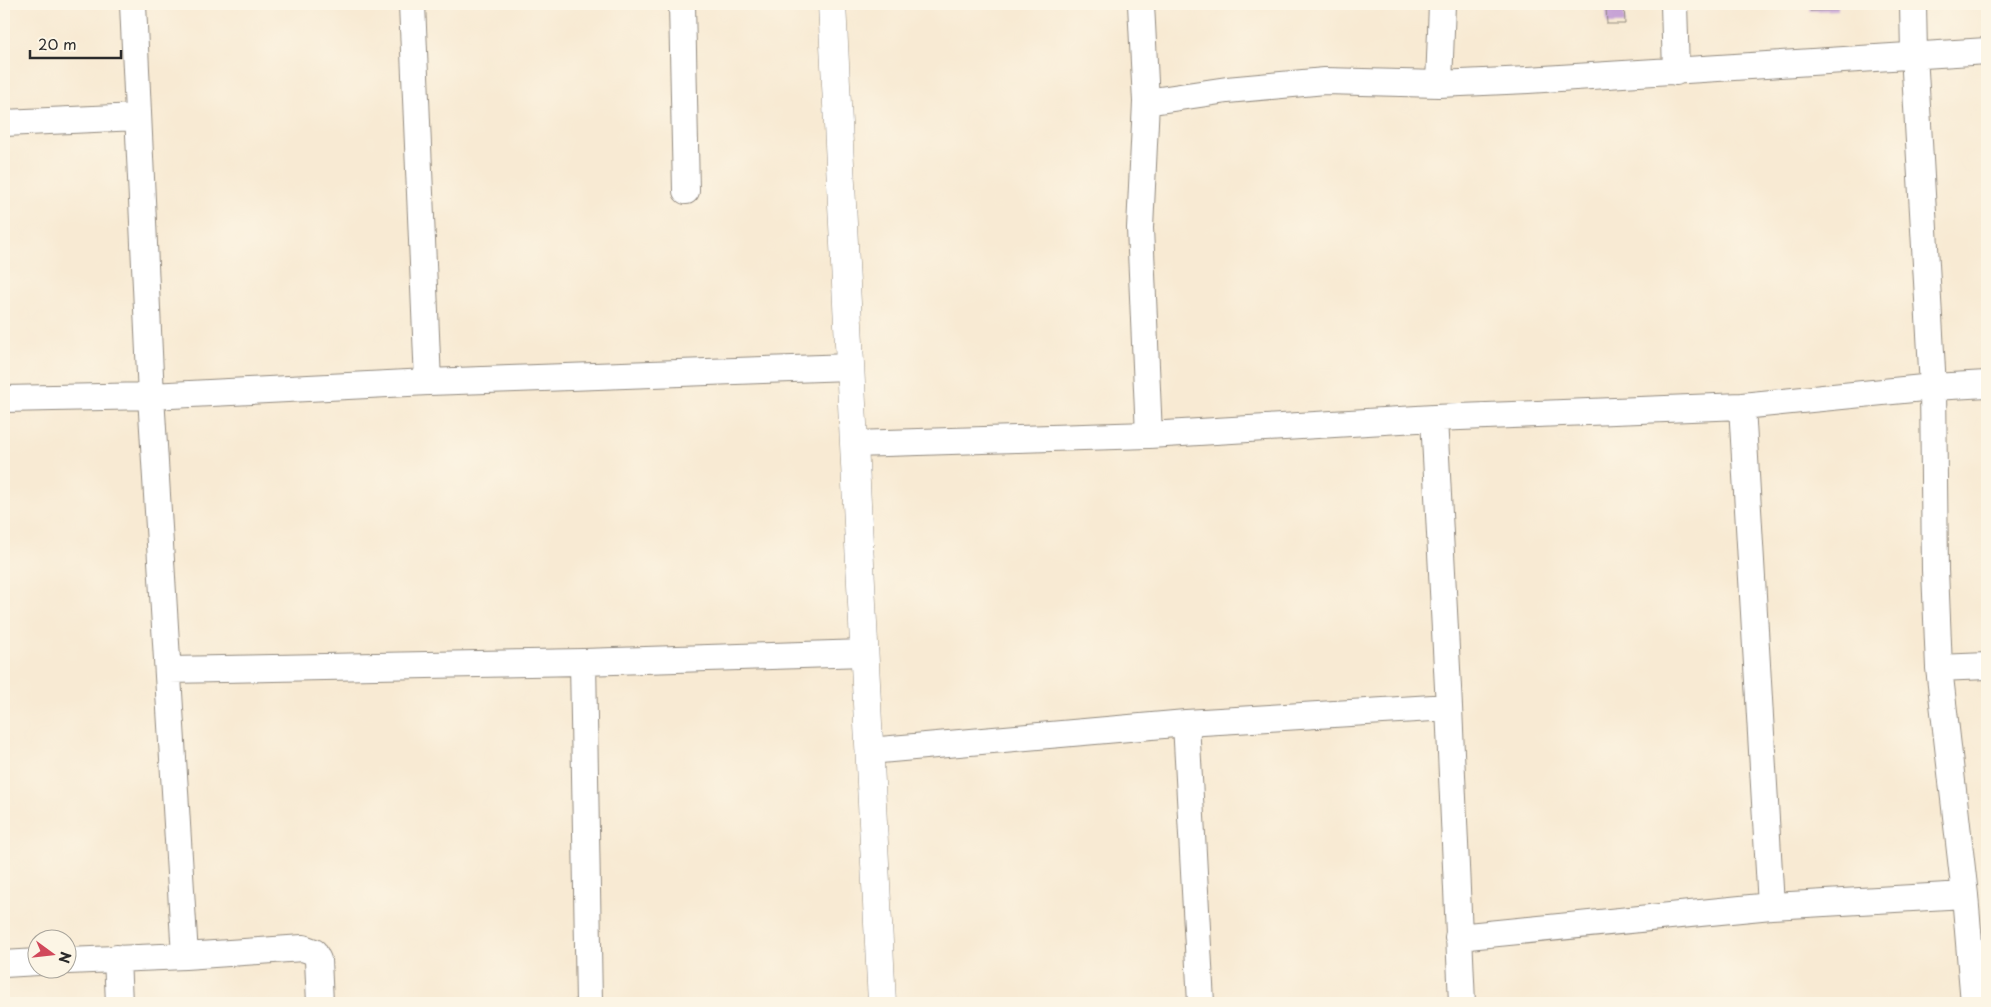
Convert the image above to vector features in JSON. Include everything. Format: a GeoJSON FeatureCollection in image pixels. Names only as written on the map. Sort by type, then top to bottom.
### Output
{"type":"FeatureCollection","features":[{"type":"Feature","properties":{"kind":"street"},"geometry":{"type":"LineString","coordinates":[[133,4],[151,396],[185,956]]}},
{"type":"Feature","properties":{"kind":"street"},"geometry":{"type":"LineString","coordinates":[[412,4],[428,382]]}},
{"type":"Feature","properties":{"kind":"street"},"geometry":{"type":"LineString","coordinates":[[682,4],[686,191]]}},
{"type":"Feature","properties":{"kind":"street"},"geometry":{"type":"LineString","coordinates":[[832,4],[882,1003]]}},
{"type":"Feature","properties":{"kind":"street"},"geometry":{"type":"LineString","coordinates":[[1141,4],[1146,102],[1140,228],[1149,435]]}},
{"type":"Feature","properties":{"kind":"street"},"geometry":{"type":"LineString","coordinates":[[1439,84],[1442,4]]}},
{"type":"Feature","properties":{"kind":"street"},"geometry":{"type":"LineString","coordinates":[[1674,4],[1676,72]]}},
{"type":"Feature","properties":{"kind":"street"},"geometry":{"type":"LineString","coordinates":[[1913,4],[1914,54],[1933,387],[1935,570],[1939,668],[1965,895],[1974,1003]]}},
{"type":"Feature","properties":{"kind":"street"},"geometry":{"type":"LineString","coordinates":[[1146,102],[1227,90],[1325,81],[1439,84],[1676,72],[1914,54],[1987,51]]}},
{"type":"Feature","properties":{"kind":"street"},"geometry":{"type":"LineString","coordinates":[[4,123],[138,117]]}},
{"type":"Feature","properties":{"kind":"street"},"geometry":{"type":"LineString","coordinates":[[4,399],[151,396],[428,382],[850,367]]}},
{"type":"Feature","properties":{"kind":"street"},"geometry":{"type":"LineString","coordinates":[[854,444],[1149,435],[1434,418],[1742,406],[1933,387],[1987,384]]}},
{"type":"Feature","properties":{"kind":"street"},"geometry":{"type":"LineString","coordinates":[[1742,406],[1771,906]]}},
{"type":"Feature","properties":{"kind":"street"},"geometry":{"type":"LineString","coordinates":[[1434,418],[1462,1003]]}},
{"type":"Feature","properties":{"kind":"street"},"geometry":{"type":"LineString","coordinates":[[169,670],[583,662],[864,653]]}},
{"type":"Feature","properties":{"kind":"street"},"geometry":{"type":"LineString","coordinates":[[583,662],[589,1003]]}},
{"type":"Feature","properties":{"kind":"street"},"geometry":{"type":"LineString","coordinates":[[1939,668],[1987,666]]}},
{"type":"Feature","properties":{"kind":"street"},"geometry":{"type":"LineString","coordinates":[[869,751],[1186,723],[1449,708]]}},
{"type":"Feature","properties":{"kind":"street"},"geometry":{"type":"LineString","coordinates":[[1186,723],[1201,1003]]}},
{"type":"Feature","properties":{"kind":"street"},"geometry":{"type":"LineString","coordinates":[[1458,937],[1771,906],[1965,895]]}},
{"type":"Feature","properties":{"kind":"street"},"geometry":{"type":"LineString","coordinates":[[78,960],[185,956],[303,948],[314,952],[318,960],[320,1003]]}},
{"type":"Feature","properties":{"kind":"street"},"geometry":{"type":"LineString","coordinates":[[117,958],[119,1003]]}},
{"type":"Feature","properties":{"kind":"street"},"geometry":{"type":"LineString","coordinates":[[4,964],[28,963]]}},
{"type":"Feature","properties":{"kind":"building"},"geometry":{"type":"Polygon","coordinates":[[[1810,4],[1838,4],[1838,10],[1810,11],[1810,4]]]}},
{"type":"Feature","properties":{"kind":"building"},"geometry":{"type":"Polygon","coordinates":[[[1624,5],[1625,24],[1607,24],[1606,7],[1624,5]]]}}]}
